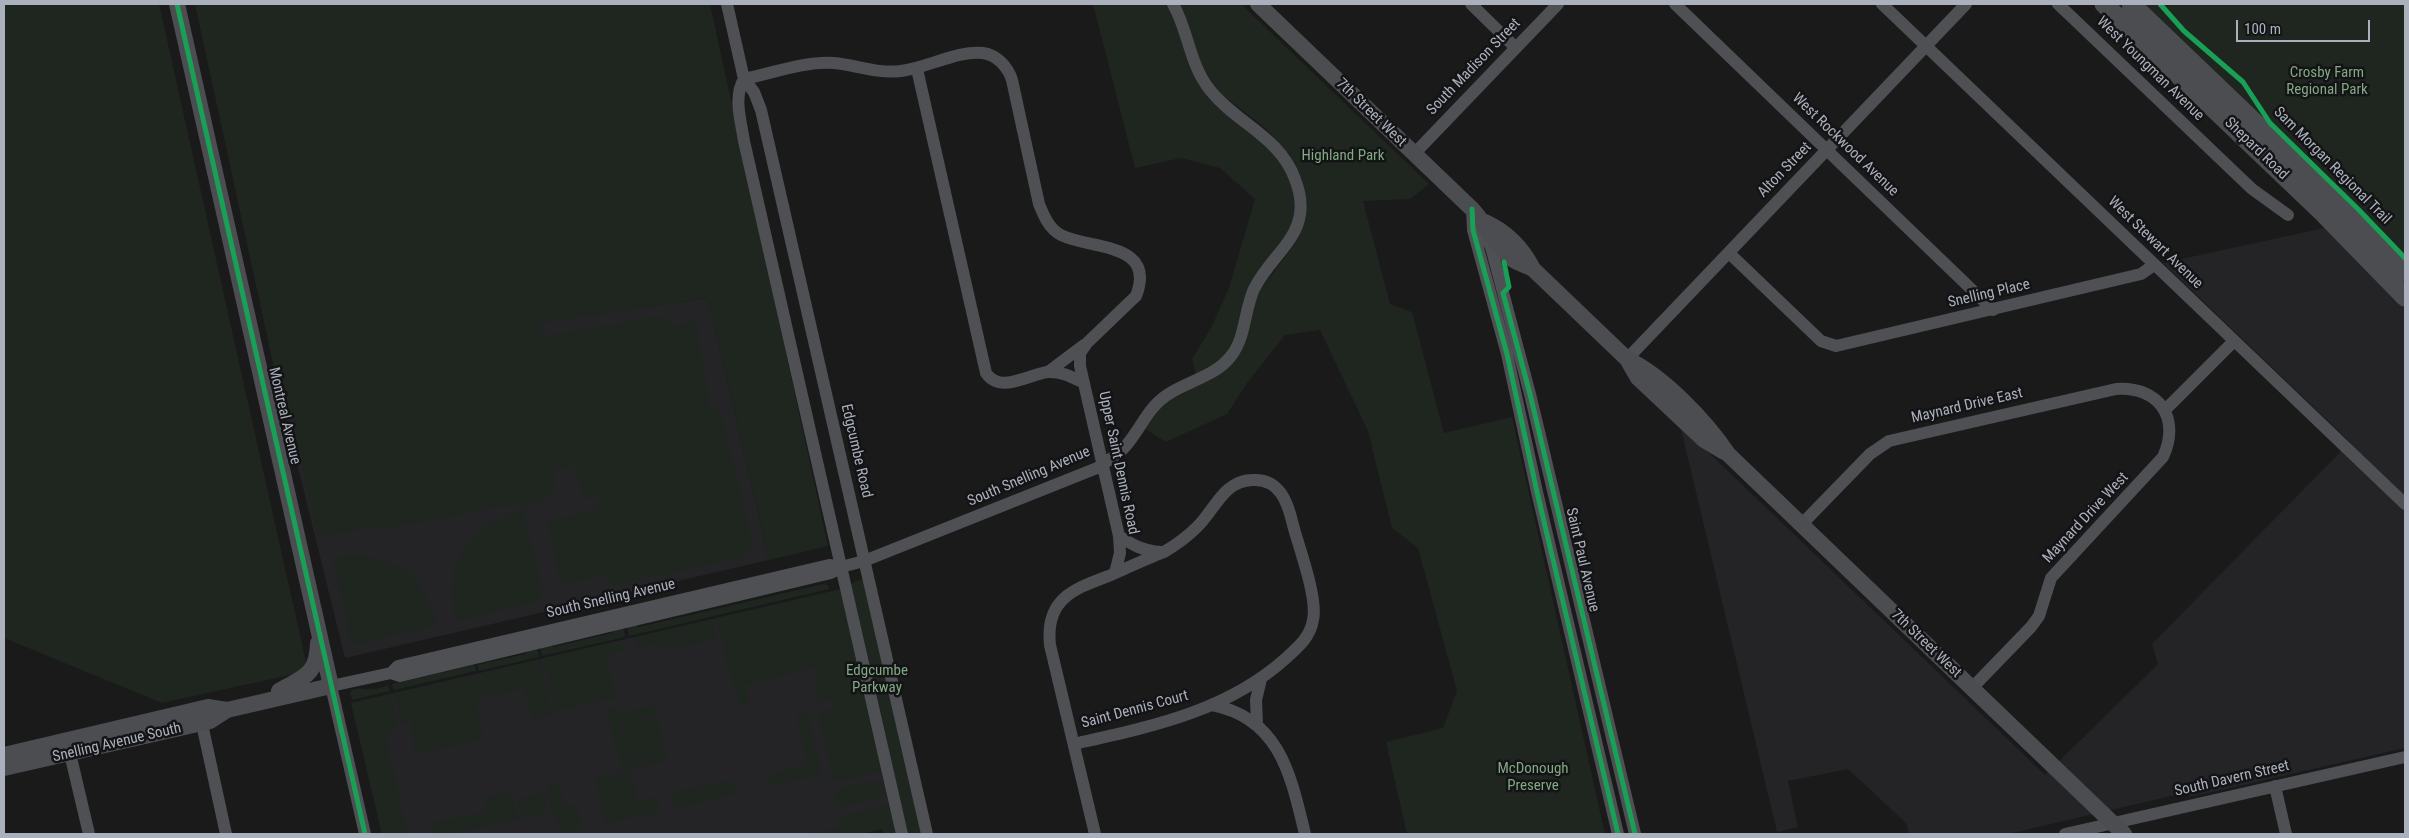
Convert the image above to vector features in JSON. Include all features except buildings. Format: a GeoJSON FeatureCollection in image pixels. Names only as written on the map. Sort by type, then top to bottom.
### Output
{"type":"FeatureCollection","features":[{"type":"Feature","properties":{"kind":"highway","name":"Shepard Road"},"geometry":{"type":"LineString","coordinates":[[2104,4],[2325,215],[2405,297]]}},
{"type":"Feature","properties":{"kind":"highway","name":"Shepard Road"},"geometry":{"type":"LineString","coordinates":[[2131,4],[2331,196],[2405,272]]}},
{"type":"Feature","properties":{"kind":"main road","name":"Montreal Avenue"},"geometry":{"type":"LineString","coordinates":[[178,4],[331,686]]}},
{"type":"Feature","properties":{"kind":"main road","name":"7th Street West"},"geometry":{"type":"LineString","coordinates":[[1258,4],[1472,209],[1485,222],[1494,240],[1515,261],[1534,269],[1627,359],[1645,367],[1674,394],[1712,430],[1728,454],[1801,526],[2124,834]]}},
{"type":"Feature","properties":{"kind":"main road"},"geometry":{"type":"LineString","coordinates":[[263,702],[280,690],[303,679],[312,669],[318,644],[312,598]]}},
{"type":"Feature","properties":{"kind":"main road","name":"Snelling Avenue South"},"geometry":{"type":"LineString","coordinates":[[4,768],[68,747],[200,717],[210,721],[227,710],[331,686]]}},
{"type":"Feature","properties":{"kind":"main road","name":"Snelling Avenue South"},"geometry":{"type":"LineString","coordinates":[[4,755],[68,747]]}},
{"type":"Feature","properties":{"kind":"street","name":"Edgcumbe Road"},"geometry":{"type":"LineString","coordinates":[[727,4],[744,79],[754,92],[761,110],[927,834]]}},
{"type":"Feature","properties":{"kind":"street","name":"South Snelling Avenue"},"geometry":{"type":"LineString","coordinates":[[331,686],[391,673],[400,676],[831,573],[840,567],[864,561],[1088,473],[1124,447],[1158,402],[1184,385],[1214,372],[1231,356],[1239,341],[1254,289],[1289,243],[1299,217],[1298,189],[1291,170],[1269,141],[1218,99],[1204,82],[1192,60],[1183,27],[1173,4]]}},
{"type":"Feature","properties":{"kind":"street"},"geometry":{"type":"LineString","coordinates":[[1471,4],[1515,47]]}},
{"type":"Feature","properties":{"kind":"street","name":"South Madison Street"},"geometry":{"type":"LineString","coordinates":[[1414,154],[1558,4]]}},
{"type":"Feature","properties":{"kind":"street","name":"West Rockwood Avenue"},"geometry":{"type":"LineString","coordinates":[[1675,4],[1993,310]]}},
{"type":"Feature","properties":{"kind":"street","name":"West Stewart Avenue"},"geometry":{"type":"LineString","coordinates":[[1882,4],[2405,504]]}},
{"type":"Feature","properties":{"kind":"street","name":"Alton Street"},"geometry":{"type":"LineString","coordinates":[[1627,359],[1966,4]]}},
{"type":"Feature","properties":{"kind":"street","name":"West Youngman Avenue"},"geometry":{"type":"LineString","coordinates":[[2058,4],[2252,189],[2288,215]]}},
{"type":"Feature","properties":{"kind":"street"},"geometry":{"type":"LineString","coordinates":[[744,79],[823,63],[898,72],[918,69],[968,53],[984,53],[1000,62],[1006,68],[1012,80],[1038,204],[1044,218],[1060,235],[1078,242],[1119,250],[1133,259],[1140,277],[1140,287],[1136,296],[1087,343],[1048,372]]}},
{"type":"Feature","properties":{"kind":"street","name":"Upper Saint Dennis Road"},"geometry":{"type":"LineString","coordinates":[[918,69],[983,368],[988,376],[999,383],[1006,383],[1048,372],[1062,373],[1084,383],[1119,536],[1120,553],[1114,573]]}},
{"type":"Feature","properties":{"kind":"street","name":"Edgcumbe Road"},"geometry":{"type":"LineString","coordinates":[[744,79],[738,88],[744,141],[902,834]]}},
{"type":"Feature","properties":{"kind":"street","name":"Saint Paul Avenue"},"geometry":{"type":"LineString","coordinates":[[1472,209],[1473,230],[1507,354],[1537,492],[1618,834]]}},
{"type":"Feature","properties":{"kind":"street","name":"Saint Paul Avenue"},"geometry":{"type":"LineString","coordinates":[[1472,209],[1491,248],[1530,394],[1635,834]]}},
{"type":"Feature","properties":{"kind":"street","name":"Snelling Place"},"geometry":{"type":"LineString","coordinates":[[1729,253],[1821,341],[1828,345],[1836,346],[2141,274],[2154,265]]}},
{"type":"Feature","properties":{"kind":"street"},"geometry":{"type":"LineString","coordinates":[[2165,410],[2234,341]]}},
{"type":"Feature","properties":{"kind":"street"},"geometry":{"type":"LineString","coordinates":[[1084,383],[1080,352],[1087,343]]}},
{"type":"Feature","properties":{"kind":"street","name":"Maynard Drive East"},"geometry":{"type":"LineString","coordinates":[[1801,526],[1870,454],[1889,441],[1900,437],[2116,389],[2135,389],[2144,392],[2165,410]]}},
{"type":"Feature","properties":{"kind":"street","name":"Maynard Drive West"},"geometry":{"type":"LineString","coordinates":[[1972,688],[2032,627],[2039,616],[2051,578],[2158,465],[2170,438],[2170,429],[2165,410]]}},
{"type":"Feature","properties":{"kind":"street","name":"Saint Dennis Court"},"geometry":{"type":"LineString","coordinates":[[1074,744],[1151,726],[1232,696],[1262,679],[1301,645],[1307,637],[1314,619],[1313,602],[1289,508],[1282,494],[1270,483],[1261,480],[1251,480],[1226,489],[1198,527],[1164,552],[1114,573]]}},
{"type":"Feature","properties":{"kind":"street"},"geometry":{"type":"LineString","coordinates":[[1119,536],[1146,551],[1164,552]]}},
{"type":"Feature","properties":{"kind":"street"},"geometry":{"type":"LineString","coordinates":[[1095,834],[1050,644],[1050,622],[1058,604],[1064,597],[1079,587],[1114,573]]}},
{"type":"Feature","properties":{"kind":"street"},"geometry":{"type":"LineString","coordinates":[[1257,725],[1256,700],[1262,679]]}},
{"type":"Feature","properties":{"kind":"street","name":"Montreal Avenue"},"geometry":{"type":"LineString","coordinates":[[331,686],[365,834]]}},
{"type":"Feature","properties":{"kind":"street"},"geometry":{"type":"LineString","coordinates":[[1212,705],[1233,708],[1257,725],[1274,744],[1289,770],[1305,834]]}},
{"type":"Feature","properties":{"kind":"street"},"geometry":{"type":"LineString","coordinates":[[200,717],[226,834]]}},
{"type":"Feature","properties":{"kind":"street"},"geometry":{"type":"LineString","coordinates":[[68,747],[89,834]]}},
{"type":"Feature","properties":{"kind":"street","name":"South Davern Street"},"geometry":{"type":"LineString","coordinates":[[2065,834],[2275,786],[2405,759]]}},
{"type":"Feature","properties":{"kind":"street"},"geometry":{"type":"LineString","coordinates":[[2275,786],[2286,834]]}},
{"type":"Feature","properties":{"kind":"shaded area"},"geometry":{"type":"Polygon","coordinates":[[[2329,227],[2405,304],[2405,748],[2190,797],[2188,792],[2008,834],[1909,834],[1906,823],[1848,769],[1788,781],[1798,827],[1777,832],[1680,425],[2045,775],[2158,664],[2152,644],[2350,442],[2163,263],[2329,227]]]}},
{"type":"Feature","properties":{"kind":"shaded area"},"geometry":{"type":"Polygon","coordinates":[[[708,298],[769,560],[345,658],[277,382],[537,322],[708,298]]]}},
{"type":"Feature","properties":{"kind":"shaded area"},"geometry":{"type":"Polygon","coordinates":[[[837,590],[840,594],[894,826],[859,834],[382,834],[351,703],[837,590]]]}},
{"type":"Feature","properties":{"kind":"green space"},"geometry":{"type":"Polygon","coordinates":[[[4,4],[159,4],[308,671],[162,703],[4,638],[4,4]]]}},
{"type":"Feature","properties":{"kind":"green space"},"geometry":{"type":"Polygon","coordinates":[[[195,4],[710,4],[828,546],[769,560],[708,298],[535,323],[548,336],[667,316],[669,326],[696,322],[710,409],[719,407],[752,543],[743,557],[609,586],[605,574],[561,584],[548,521],[598,509],[602,495],[583,499],[570,449],[574,465],[553,472],[555,487],[543,502],[523,507],[496,507],[418,523],[317,535],[283,382],[527,325],[277,382],[195,4]]]}},
{"type":"Feature","properties":{"kind":"green space"},"geometry":{"type":"Polygon","coordinates":[[[1093,4],[1167,4],[1175,17],[1188,62],[1280,161],[1292,182],[1295,210],[1293,224],[1233,344],[1220,362],[1196,375],[1192,359],[1211,328],[1229,288],[1255,199],[1220,168],[1181,158],[1135,168],[1093,4]]]}},
{"type":"Feature","properties":{"kind":"green space"},"geometry":{"type":"Polygon","coordinates":[[[1179,4],[1241,4],[1429,184],[1410,199],[1363,201],[1390,304],[1412,312],[1444,433],[1512,417],[1605,834],[1407,834],[1386,742],[1443,728],[1457,691],[1418,548],[1392,528],[1368,431],[1320,330],[1285,335],[1247,383],[1227,414],[1166,442],[1145,429],[1164,403],[1176,394],[1211,380],[1261,289],[1297,241],[1305,220],[1307,205],[1302,179],[1291,157],[1265,128],[1221,94],[1204,71],[1179,4]]]}},
{"type":"Feature","properties":{"kind":"green space","name":"Crosby Farm Regional Park"},"geometry":{"type":"Polygon","coordinates":[[[2139,4],[2405,4],[2405,269],[2139,4]]]}},
{"type":"Feature","properties":{"kind":"green space"},"geometry":{"type":"Polygon","coordinates":[[[523,510],[543,593],[538,601],[456,621],[453,581],[463,550],[473,537],[486,527],[523,510]]]}},
{"type":"Feature","properties":{"kind":"green space"},"geometry":{"type":"Polygon","coordinates":[[[351,556],[383,560],[396,565],[407,573],[425,594],[437,625],[358,644],[351,639],[333,559],[351,556]]]}},
{"type":"Feature","properties":{"kind":"green space","name":"Edgcumbe Parkway"},"geometry":{"type":"Polygon","coordinates":[[[871,575],[931,834],[884,834],[882,829],[859,834],[808,834],[842,826],[840,816],[882,806],[890,808],[886,791],[879,797],[841,806],[837,803],[835,793],[839,789],[876,781],[884,784],[881,767],[877,772],[838,781],[833,779],[818,715],[822,711],[839,708],[837,698],[818,702],[814,684],[820,682],[816,667],[744,684],[749,705],[743,707],[733,684],[716,618],[837,590],[871,575]]]}},
{"type":"Feature","properties":{"kind":"green space"},"geometry":{"type":"Polygon","coordinates":[[[823,584],[828,585],[829,589],[629,636],[627,626],[632,624],[639,627],[823,584]]]}},
{"type":"Feature","properties":{"kind":"green space"},"geometry":{"type":"Polygon","coordinates":[[[712,619],[715,629],[637,647],[635,637],[712,619]]]}},
{"type":"Feature","properties":{"kind":"green space"},"geometry":{"type":"Polygon","coordinates":[[[623,627],[625,637],[542,656],[540,646],[546,644],[553,647],[612,633],[617,628],[623,627]]]}},
{"type":"Feature","properties":{"kind":"green space"},"geometry":{"type":"Polygon","coordinates":[[[715,631],[717,638],[662,650],[661,643],[715,631]]]}},
{"type":"Feature","properties":{"kind":"green space"},"geometry":{"type":"Polygon","coordinates":[[[621,640],[623,650],[605,656],[616,697],[555,711],[543,658],[621,640]]]}},
{"type":"Feature","properties":{"kind":"green space"},"geometry":{"type":"Polygon","coordinates":[[[537,647],[539,657],[479,671],[477,665],[525,654],[530,648],[537,647]]]}},
{"type":"Feature","properties":{"kind":"green space"},"geometry":{"type":"Polygon","coordinates":[[[540,659],[552,715],[532,719],[524,688],[485,697],[480,673],[540,659]]]}},
{"type":"Feature","properties":{"kind":"green space"},"geometry":{"type":"Polygon","coordinates":[[[474,665],[476,671],[394,690],[392,684],[474,665]]]}},
{"type":"Feature","properties":{"kind":"green space"},"geometry":{"type":"Polygon","coordinates":[[[476,674],[482,698],[475,700],[484,738],[416,754],[411,731],[414,730],[412,722],[401,724],[394,693],[476,674]]]}},
{"type":"Feature","properties":{"kind":"green space"},"geometry":{"type":"Polygon","coordinates":[[[388,685],[390,691],[352,700],[350,692],[355,689],[375,689],[388,685]]]}},
{"type":"Feature","properties":{"kind":"green space"},"geometry":{"type":"Polygon","coordinates":[[[390,694],[398,725],[395,726],[396,730],[384,733],[408,834],[382,834],[351,703],[390,694]]]}},
{"type":"Feature","properties":{"kind":"green space"},"geometry":{"type":"Polygon","coordinates":[[[654,705],[667,760],[633,768],[620,713],[654,705]],[[653,717],[626,723],[635,761],[662,754],[653,717]]]}},
{"type":"Feature","properties":{"kind":"green space"},"geometry":{"type":"Polygon","coordinates":[[[617,707],[633,776],[625,778],[616,772],[623,770],[606,709],[617,707]]]}},
{"type":"Feature","properties":{"kind":"green space"},"geometry":{"type":"Polygon","coordinates":[[[806,714],[809,718],[822,774],[770,786],[768,776],[782,773],[781,770],[808,764],[796,716],[806,714]]]}},
{"type":"Feature","properties":{"kind":"green space"},"geometry":{"type":"Polygon","coordinates":[[[652,719],[660,753],[635,759],[627,724],[652,719]]]}},
{"type":"Feature","properties":{"kind":"green space"},"geometry":{"type":"Polygon","coordinates":[[[611,773],[622,820],[605,824],[595,777],[611,773]]]}},
{"type":"Feature","properties":{"kind":"green space"},"geometry":{"type":"Polygon","coordinates":[[[614,775],[624,781],[633,779],[638,801],[657,796],[661,811],[624,819],[614,775]]]}},
{"type":"Feature","properties":{"kind":"green space"},"geometry":{"type":"Polygon","coordinates":[[[732,780],[735,794],[674,808],[671,793],[732,780]]]}},
{"type":"Feature","properties":{"kind":"green space"},"geometry":{"type":"Polygon","coordinates":[[[559,784],[564,806],[576,804],[581,828],[565,832],[560,830],[555,814],[552,815],[547,787],[559,784]]]}},
{"type":"Feature","properties":{"kind":"green space"},"geometry":{"type":"Polygon","coordinates":[[[510,792],[519,819],[450,834],[433,834],[430,824],[488,811],[485,798],[510,792]]]}},
{"type":"Feature","properties":{"kind":"green space"},"geometry":{"type":"Polygon","coordinates":[[[544,793],[548,812],[522,818],[517,799],[544,793]]]}},
{"type":"Feature","properties":{"kind":"cycle path"},"geometry":{"type":"LineString","coordinates":[[177,4],[365,834]]}},
{"type":"Feature","properties":{"kind":"cycle path","name":"Sam Morgan Regional Trail"},"geometry":{"type":"LineString","coordinates":[[2160,4],[2184,31],[2243,82],[2270,123],[2405,258]]}},
{"type":"Feature","properties":{"kind":"cycle path"},"geometry":{"type":"LineString","coordinates":[[1472,209],[1473,230],[1507,354],[1537,492],[1618,834]]}},
{"type":"Feature","properties":{"kind":"cycle path"},"geometry":{"type":"LineString","coordinates":[[1504,262],[1509,287],[1503,293],[1530,394],[1635,834]]}},
{"type":"Feature","properties":{"kind":"park label","name":"Highland Park"},"geometry":{"type":"Point","coordinates":[1343,156]}},
{"type":"Feature","properties":{"kind":"park label","name":"McDonough Preserve"},"geometry":{"type":"Point","coordinates":[1533,778]}}]}
